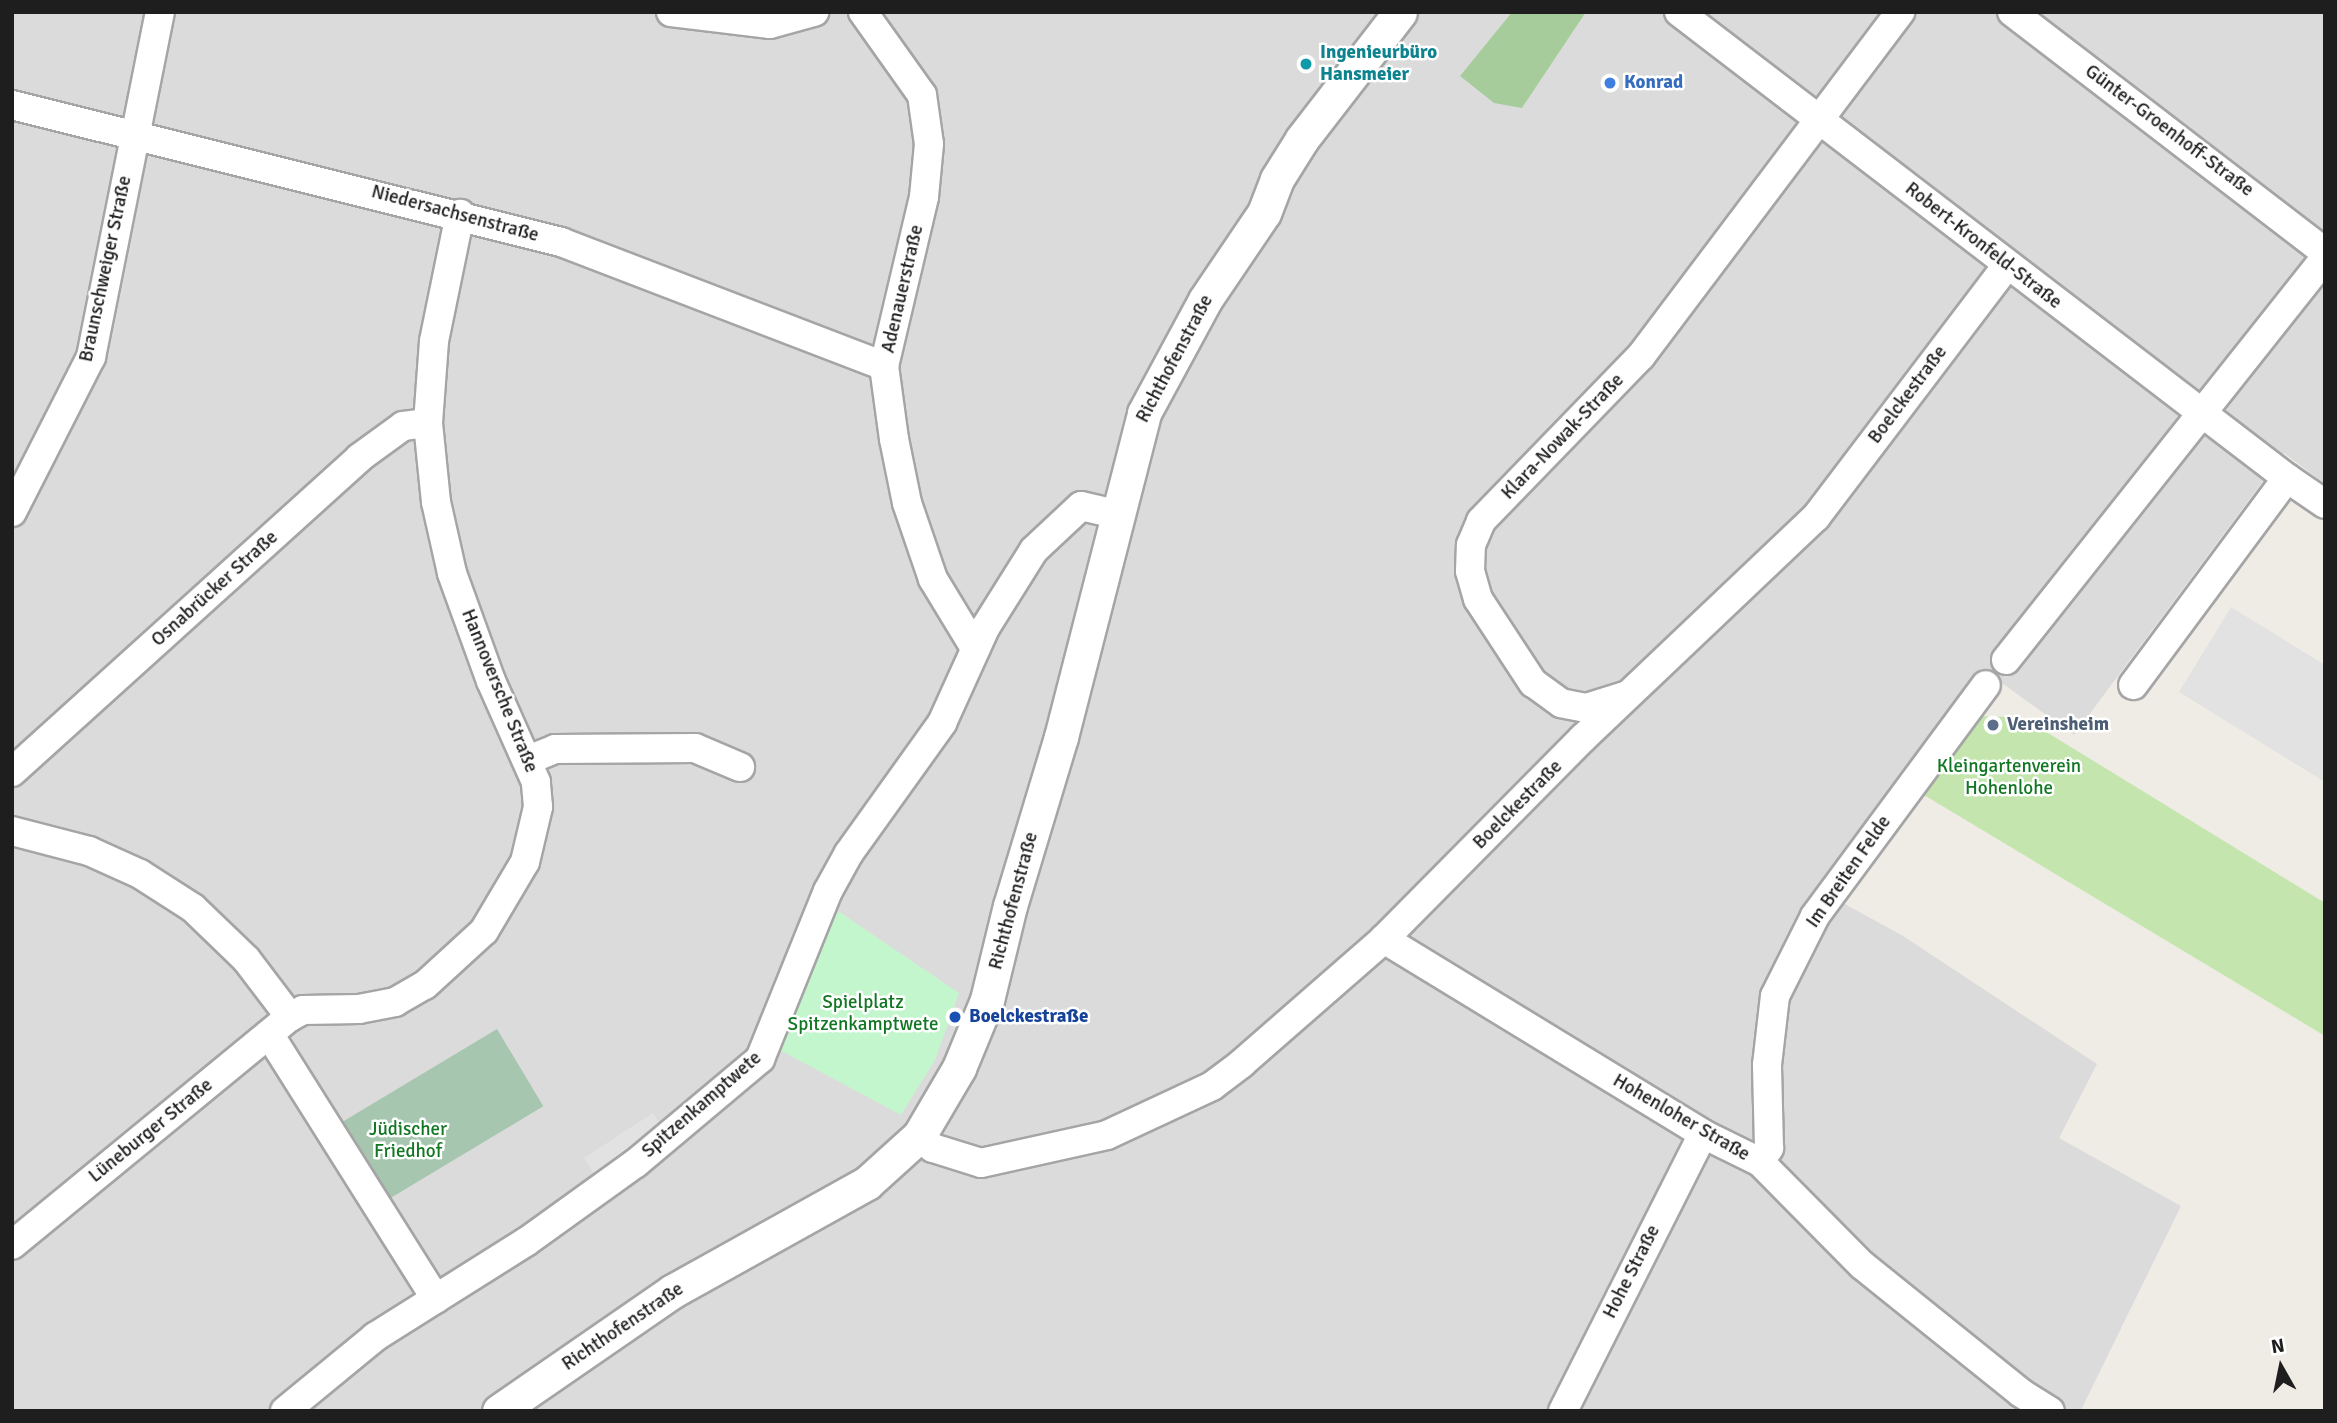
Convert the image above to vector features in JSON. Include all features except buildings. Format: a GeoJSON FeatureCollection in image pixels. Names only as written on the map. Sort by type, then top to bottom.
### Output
{"type":"FeatureCollection","features":[{"type":"Feature","properties":{"kind":"street","name":"Braunschweiger Straße"},"geometry":{"type":"LineString","coordinates":[[12,512],[91,357],[160,12]]}},
{"type":"Feature","properties":{"kind":"street"},"geometry":{"type":"LineString","coordinates":[[671,12],[770,24],[814,12]]}},
{"type":"Feature","properties":{"kind":"street","name":"Adenauerstraße"},"geometry":{"type":"LineString","coordinates":[[863,12],[922,95],[929,144],[924,197],[884,366],[907,503],[933,579],[975,648]]}},
{"type":"Feature","properties":{"kind":"street","name":"Richthofenstraße"},"geometry":{"type":"LineString","coordinates":[[499,1411],[673,1291],[867,1183],[919,1136],[959,1068],[987,1000],[1010,906],[1061,737],[1115,514],[1148,402],[1205,300],[1275,195],[1277,179],[1302,139],[1400,12]]}},
{"type":"Feature","properties":{"kind":"street","name":"Richthofenstraße"},"geometry":{"type":"LineString","coordinates":[[1275,195],[1289,188],[1425,12]]}},
{"type":"Feature","properties":{"kind":"street","name":"Robert-Kronfeld-Straße"},"geometry":{"type":"LineString","coordinates":[[1679,12],[2007,265],[2325,505]]}},
{"type":"Feature","properties":{"kind":"street"},"geometry":{"type":"LineString","coordinates":[[1819,119],[1900,12]]}},
{"type":"Feature","properties":{"kind":"street","name":"Günter-Groenhoff-Straße"},"geometry":{"type":"LineString","coordinates":[[2012,12],[2325,252]]}},
{"type":"Feature","properties":{"kind":"street","name":"Niedersachsenstraße"},"geometry":{"type":"LineString","coordinates":[[12,105],[460,214],[648,272],[884,366]]}},
{"type":"Feature","properties":{"kind":"street","name":"Klara-Nowak-Straße"},"geometry":{"type":"LineString","coordinates":[[1634,692],[1586,708],[1561,703],[1533,683],[1478,599],[1470,571],[1471,545],[1481,521],[1641,356],[1819,119]]}},
{"type":"Feature","properties":{"kind":"street","name":"Hannoversche Straße"},"geometry":{"type":"LineString","coordinates":[[280,1025],[303,1010],[359,1009],[395,1002],[425,985],[484,931],[511,890],[533,837],[538,807],[528,760],[491,681],[452,573],[436,502],[428,423],[434,341],[460,214]]}},
{"type":"Feature","properties":{"kind":"street"},"geometry":{"type":"LineString","coordinates":[[2006,660],[2325,258]]}},
{"type":"Feature","properties":{"kind":"street","name":"Boelckestraße"},"geometry":{"type":"LineString","coordinates":[[919,1136],[951,1156],[981,1163],[1107,1135],[1212,1086],[1384,939],[1816,517],[2007,265]]}},
{"type":"Feature","properties":{"kind":"street","name":"Osnabrücker Straße"},"geometry":{"type":"LineString","coordinates":[[12,772],[359,458],[403,426],[428,423]]}},
{"type":"Feature","properties":{"kind":"street"},"geometry":{"type":"LineString","coordinates":[[2133,685],[2287,478]]}},
{"type":"Feature","properties":{"kind":"street","name":"Spitzenkamptwete"},"geometry":{"type":"LineString","coordinates":[[285,1411],[375,1337],[436,1299],[636,1163],[760,1059],[828,891],[849,853],[942,723],[975,648],[1034,550],[1062,520],[1081,506],[1115,514]]}},
{"type":"Feature","properties":{"kind":"street","name":"Im Breiten Felde"},"geometry":{"type":"LineString","coordinates":[[1760,1162],[1769,1148],[1767,1065],[1775,996],[1815,916],[1986,685]]}},
{"type":"Feature","properties":{"kind":"street"},"geometry":{"type":"LineString","coordinates":[[528,760],[555,749],[695,748],[740,767]]}},
{"type":"Feature","properties":{"kind":"street"},"geometry":{"type":"LineString","coordinates":[[12,831],[89,851],[140,874],[192,908],[246,959],[280,1025],[436,1299]]}},
{"type":"Feature","properties":{"kind":"street","name":"Hohenloher Straße"},"geometry":{"type":"LineString","coordinates":[[1384,939],[1703,1134],[1760,1162],[1862,1265],[2021,1393],[2050,1411]]}},
{"type":"Feature","properties":{"kind":"street","name":"Lüneburger Straße"},"geometry":{"type":"LineString","coordinates":[[12,1245],[280,1025]]}},
{"type":"Feature","properties":{"kind":"street","name":"Hohe Straße"},"geometry":{"type":"LineString","coordinates":[[1563,1411],[1703,1134]]}},
{"type":"Feature","properties":{"kind":"shaded area"},"geometry":{"type":"Polygon","coordinates":[[[12,12],[1512,12],[1460,76],[1522,108],[1586,12],[2325,12],[2325,484],[2284,453],[2074,735],[1981,668],[1900,780],[1834,898],[1903,936],[2097,1064],[2059,1138],[2181,1206],[2081,1410],[12,1411],[12,12]]]}},
{"type":"Feature","properties":{"kind":"shaded area"},"geometry":{"type":"Polygon","coordinates":[[[2231,607],[2325,665],[2325,782],[2179,692],[2231,607]]]}},
{"type":"Feature","properties":{"kind":"shaded area"},"geometry":{"type":"Polygon","coordinates":[[[653,1113],[666,1133],[599,1182],[584,1158],[653,1113]]]}},
{"type":"Feature","properties":{"kind":"green space"},"geometry":{"type":"Polygon","coordinates":[[[1512,12],[1586,12],[1522,108],[1494,103],[1460,76],[1512,12]]]}},
{"type":"Feature","properties":{"kind":"green space","name":"Kleingartenverein Hohenlohe"},"geometry":{"type":"Polygon","coordinates":[[[1972,716],[2022,717],[2325,903],[2325,1036],[1914,789],[1972,716]]]}},
{"type":"Feature","properties":{"kind":"green space","name":"Spielplatz Spitzenkamptwete"},"geometry":{"type":"Polygon","coordinates":[[[829,905],[959,993],[935,1060],[901,1115],[778,1049],[829,905]]]}},
{"type":"Feature","properties":{"kind":"green space","name":"Jüdischer Friedhof"},"geometry":{"type":"Polygon","coordinates":[[[497,1029],[543,1106],[385,1201],[338,1124],[497,1029]]]}},
{"type":"Feature","properties":{"kind":"place","name":"Ingenieurbüro Hansmeier"},"geometry":{"type":"Point","coordinates":[1306,64]}},
{"type":"Feature","properties":{"kind":"place","name":"Konrad"},"geometry":{"type":"Point","coordinates":[1610,83]}},
{"type":"Feature","properties":{"kind":"place","name":"Vereinsheim"},"geometry":{"type":"Point","coordinates":[1993,725]}},
{"type":"Feature","properties":{"kind":"place","name":"Boelckestraße"},"geometry":{"type":"Point","coordinates":[955,1017]}}]}
